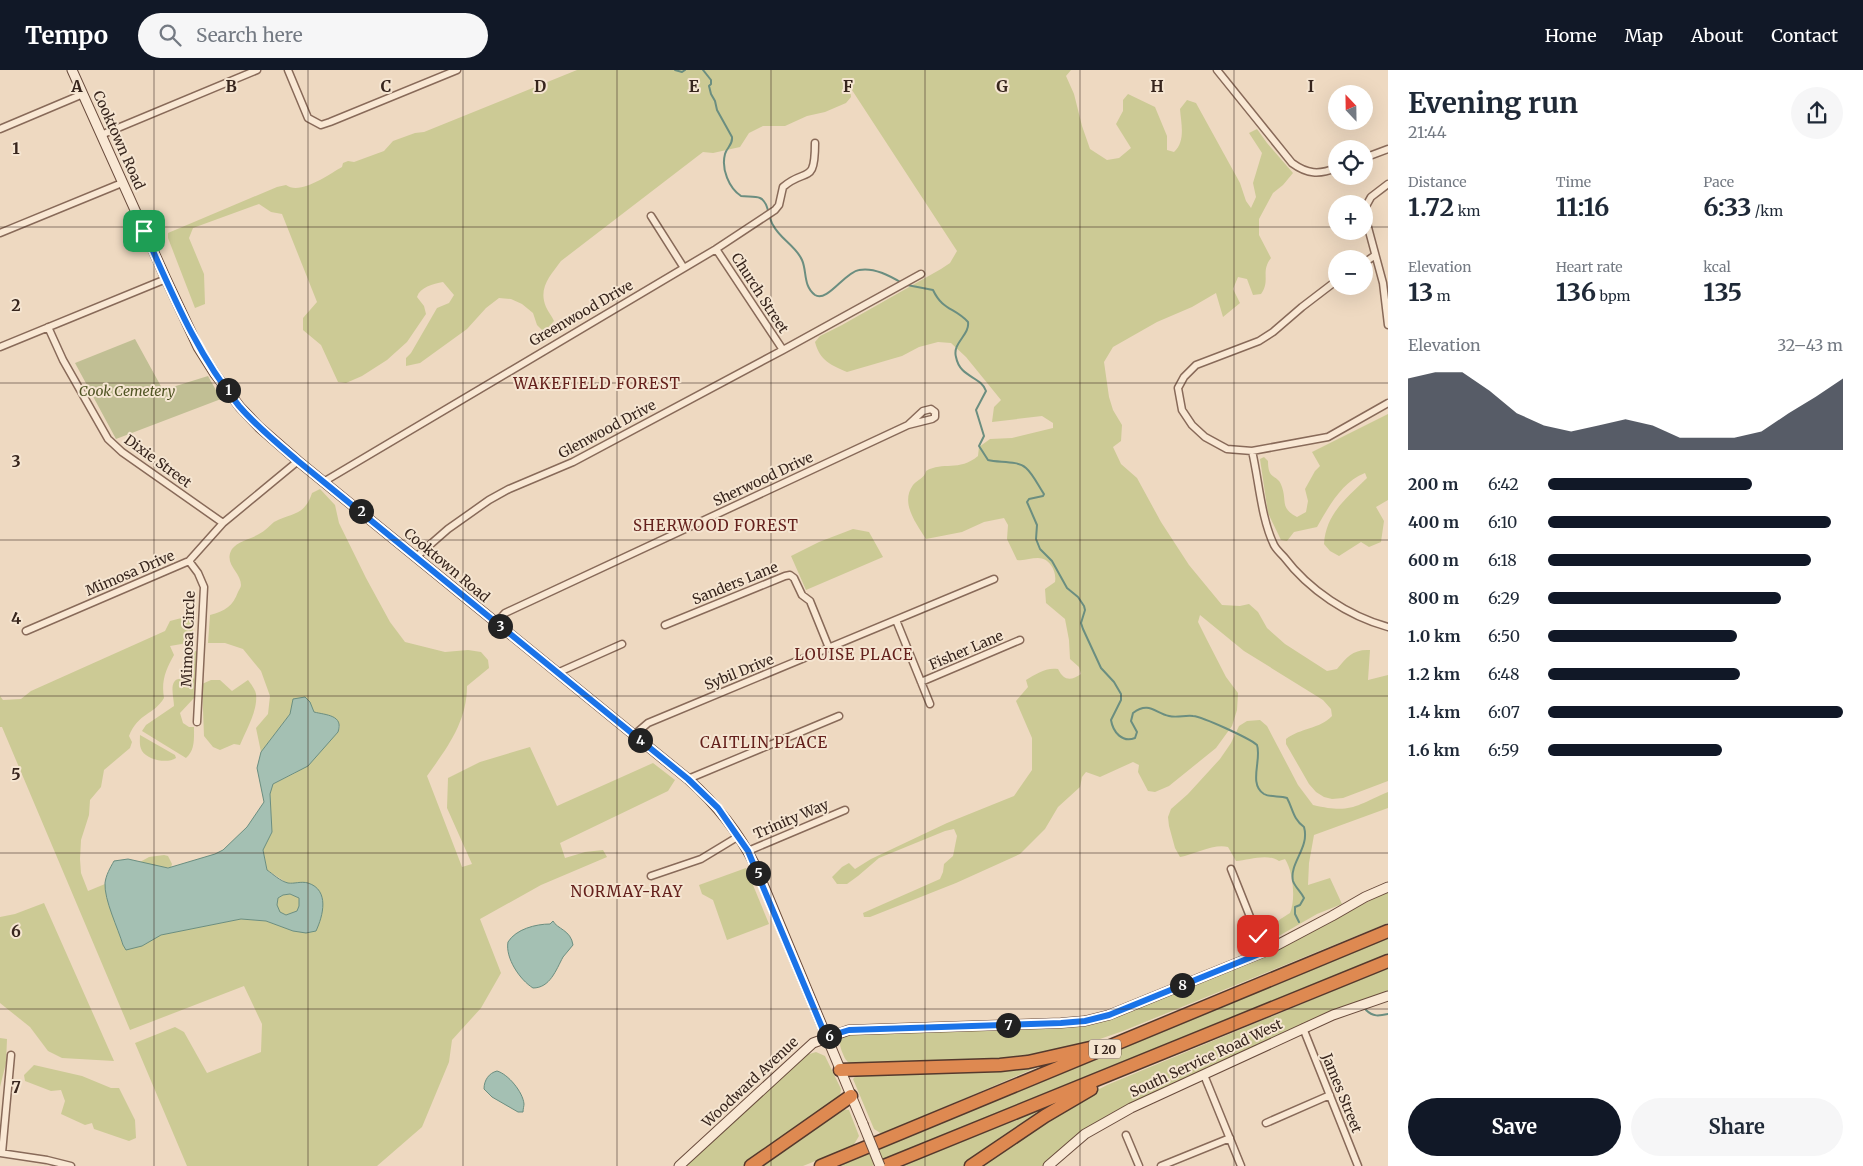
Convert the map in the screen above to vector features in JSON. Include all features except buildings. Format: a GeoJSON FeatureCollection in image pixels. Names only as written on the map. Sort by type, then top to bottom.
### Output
{"type":"FeatureCollection","features":[{"type":"Feature","properties":{"kind":"highway","name":"I 20"},"geometry":{"type":"LineString","coordinates":[[821,1166],[1388,931]]}},
{"type":"Feature","properties":{"kind":"highway","name":"I 20"},"geometry":{"type":"LineString","coordinates":[[884,1166],[1388,961]]}},
{"type":"Feature","properties":{"kind":"highway"},"geometry":{"type":"LineString","coordinates":[[840,1070],[1000,1065],[1028,1062],[1095,1047],[1157,1027]]}},
{"type":"Feature","properties":{"kind":"highway"},"geometry":{"type":"LineString","coordinates":[[971,1166],[1045,1116],[1143,1060]]}},
{"type":"Feature","properties":{"kind":"highway"},"geometry":{"type":"LineString","coordinates":[[751,1166],[851,1096]]}},
{"type":"Feature","properties":{"kind":"main road","name":"Cooktown Road"},"geometry":{"type":"LineString","coordinates":[[72,70],[198,347],[215,374],[240,407],[259,427],[298,461],[688,779],[718,808],[739,836],[748,851],[880,1166]]}},
{"type":"Feature","properties":{"kind":"main road","name":"Woodward Avenue"},"geometry":{"type":"LineString","coordinates":[[679,1166],[813,1043],[826,1037],[849,1030],[1061,1023],[1085,1021],[1109,1015],[1264,952],[1365,897],[1388,887]]}},
{"type":"Feature","properties":{"kind":"main road","name":"South Service Road West"},"geometry":{"type":"LineString","coordinates":[[1048,1166],[1085,1134],[1131,1108],[1303,1028],[1388,996]]}},
{"type":"Feature","properties":{"kind":"street"},"geometry":{"type":"LineString","coordinates":[[101,135],[256,70]]}},
{"type":"Feature","properties":{"kind":"street"},"geometry":{"type":"LineString","coordinates":[[288,70],[308,118],[321,124],[457,70]]}},
{"type":"Feature","properties":{"kind":"street"},"geometry":{"type":"LineString","coordinates":[[1217,70],[1292,163],[1309,173],[1318,174],[1328,171]]}},
{"type":"Feature","properties":{"kind":"street"},"geometry":{"type":"LineString","coordinates":[[0,129],[83,94]]}},
{"type":"Feature","properties":{"kind":"street","name":"Greenwood Drive"},"geometry":{"type":"LineString","coordinates":[[324,481],[716,249],[775,210],[779,205],[783,187],[789,182],[808,175],[812,169],[815,160],[815,144]]}},
{"type":"Feature","properties":{"kind":"street"},"geometry":{"type":"LineString","coordinates":[[1373,155],[1388,149]]}},
{"type":"Feature","properties":{"kind":"street"},"geometry":{"type":"LineString","coordinates":[[0,233],[122,183]]}},
{"type":"Feature","properties":{"kind":"street"},"geometry":{"type":"LineString","coordinates":[[1388,184],[1371,197],[1366,206],[1366,220],[1374,256],[1383,283],[1388,326]]}},
{"type":"Feature","properties":{"kind":"street"},"geometry":{"type":"LineString","coordinates":[[651,216],[684,268]]}},
{"type":"Feature","properties":{"kind":"street","name":"Church Street"},"geometry":{"type":"LineString","coordinates":[[716,249],[783,350]]}},
{"type":"Feature","properties":{"kind":"street","name":"Glenwood Drive"},"geometry":{"type":"LineString","coordinates":[[416,557],[448,529],[489,500],[509,489],[573,462],[921,274]]}},
{"type":"Feature","properties":{"kind":"street"},"geometry":{"type":"LineString","coordinates":[[0,347],[166,279]]}},
{"type":"Feature","properties":{"kind":"street"},"geometry":{"type":"LineString","coordinates":[[1328,288],[1302,307],[1274,332],[1259,341],[1196,366],[1184,377],[1178,388],[1182,410],[1204,438],[1227,449],[1252,451],[1328,437],[1388,403]]}},
{"type":"Feature","properties":{"kind":"street","name":"Dixie Street"},"geometry":{"type":"LineString","coordinates":[[48,327],[63,360],[108,439],[122,452],[223,523]]}},
{"type":"Feature","properties":{"kind":"street","name":"Sherwood Drive"},"geometry":{"type":"LineString","coordinates":[[496,623],[505,613],[908,426]]}},
{"type":"Feature","properties":{"kind":"street"},"geometry":{"type":"LineString","coordinates":[[1252,451],[1262,505],[1274,546],[1295,571],[1322,595],[1346,610],[1388,627]]}},
{"type":"Feature","properties":{"kind":"street","name":"Mimosa Drive"},"geometry":{"type":"LineString","coordinates":[[26,631],[189,562],[223,523],[298,461]]}},
{"type":"Feature","properties":{"kind":"street","name":"Mimosa Circle"},"geometry":{"type":"LineString","coordinates":[[189,562],[198,573],[204,587],[198,722]]}},
{"type":"Feature","properties":{"kind":"street","name":"Sanders Lane"},"geometry":{"type":"LineString","coordinates":[[666,625],[790,575],[794,578],[802,595],[810,601],[829,648]]}},
{"type":"Feature","properties":{"kind":"street","name":"Sybil Drive"},"geometry":{"type":"LineString","coordinates":[[634,735],[646,724],[994,579]]}},
{"type":"Feature","properties":{"kind":"street"},"geometry":{"type":"LineString","coordinates":[[896,620],[930,704]]}},
{"type":"Feature","properties":{"kind":"street","name":"Fisher Lane"},"geometry":{"type":"LineString","coordinates":[[921,682],[1020,640]]}},
{"type":"Feature","properties":{"kind":"street"},"geometry":{"type":"LineString","coordinates":[[557,673],[622,644]]}},
{"type":"Feature","properties":{"kind":"street"},"geometry":{"type":"LineString","coordinates":[[688,779],[839,716]]}},
{"type":"Feature","properties":{"kind":"street","name":"Trinity Way"},"geometry":{"type":"LineString","coordinates":[[748,851],[845,810]]}},
{"type":"Feature","properties":{"kind":"street"},"geometry":{"type":"LineString","coordinates":[[651,876],[710,854],[739,836]]}},
{"type":"Feature","properties":{"kind":"street"},"geometry":{"type":"LineString","coordinates":[[1231,869],[1264,952]]}},
{"type":"Feature","properties":{"kind":"street","name":"James Street"},"geometry":{"type":"LineString","coordinates":[[1303,1028],[1358,1166]]}},
{"type":"Feature","properties":{"kind":"street"},"geometry":{"type":"LineString","coordinates":[[11,1055],[1,1153],[47,1160],[71,1166]]}},
{"type":"Feature","properties":{"kind":"street"},"geometry":{"type":"LineString","coordinates":[[1204,1074],[1241,1166]]}},
{"type":"Feature","properties":{"kind":"street"},"geometry":{"type":"LineString","coordinates":[[1266,1122],[1330,1095]]}},
{"type":"Feature","properties":{"kind":"street"},"geometry":{"type":"LineString","coordinates":[[1126,1135],[1139,1166]]}},
{"type":"Feature","properties":{"kind":"street"},"geometry":{"type":"LineString","coordinates":[[1162,1166],[1230,1138]]}},
{"type":"Feature","properties":{"kind":"shaded area"},"geometry":{"type":"Polygon","coordinates":[[[577,70],[1071,70],[1066,76],[1074,94],[1090,149],[1107,160],[1119,158],[1131,148],[1116,124],[1123,111],[1123,100],[1128,94],[1155,107],[1167,136],[1167,150],[1174,152],[1178,148],[1181,137],[1180,109],[1187,100],[1196,103],[1240,183],[1246,201],[1251,208],[1256,197],[1253,183],[1262,153],[1249,133],[1257,129],[1293,173],[1273,193],[1259,219],[1259,235],[1271,258],[1266,268],[1264,289],[1261,294],[1253,295],[1247,279],[1238,277],[1233,289],[1240,303],[1223,317],[1216,293],[1192,307],[1157,322],[1113,347],[1104,362],[1109,397],[1113,410],[1122,425],[1121,441],[1113,447],[1121,464],[1137,478],[1161,522],[1189,565],[1222,605],[1240,606],[1249,604],[1258,612],[1267,628],[1285,644],[1327,671],[1337,669],[1347,657],[1355,652],[1370,650],[1368,680],[1388,675],[1388,781],[1343,798],[1332,799],[1316,792],[1309,784],[1286,744],[1286,739],[1322,724],[1332,716],[1331,709],[1323,700],[1244,651],[1200,615],[1198,622],[1226,677],[1238,693],[1237,710],[1232,726],[1216,748],[1169,786],[1155,792],[1148,791],[1138,772],[1139,765],[1133,762],[1100,777],[1086,772],[1082,777],[1080,787],[1058,807],[1045,829],[1020,854],[956,883],[870,917],[864,917],[863,913],[940,879],[944,864],[953,856],[957,836],[954,829],[879,858],[847,884],[837,884],[832,877],[849,863],[855,869],[871,859],[947,823],[1014,796],[1032,770],[1032,738],[1016,701],[1028,687],[1026,680],[1049,669],[1058,669],[1068,679],[1081,674],[1079,667],[1070,659],[1065,619],[1046,603],[1045,589],[1055,582],[1052,566],[1042,559],[1017,560],[1007,539],[1008,525],[1004,518],[984,522],[962,532],[926,539],[914,520],[908,499],[913,485],[926,471],[932,468],[964,464],[971,461],[978,456],[979,447],[990,439],[1012,438],[1053,428],[1053,423],[1042,416],[992,422],[994,407],[1001,400],[966,357],[951,343],[938,342],[919,347],[902,356],[847,372],[827,362],[817,348],[815,342],[820,336],[941,269],[950,263],[957,251],[850,87],[851,97],[846,103],[825,112],[807,116],[785,126],[763,126],[749,133],[740,147],[713,153],[703,152],[561,261],[549,277],[544,288],[544,300],[554,321],[544,332],[537,325],[533,313],[522,304],[511,299],[499,298],[486,308],[467,329],[420,363],[406,366],[406,358],[411,353],[437,308],[449,303],[454,295],[443,282],[427,286],[417,297],[424,306],[426,314],[407,342],[387,360],[362,376],[346,383],[338,382],[321,345],[303,330],[303,318],[317,302],[282,214],[271,212],[259,204],[193,228],[189,238],[204,274],[205,304],[195,308],[168,238],[168,233],[277,187],[286,185],[292,188],[299,188],[314,183],[342,167],[343,163],[348,161],[354,162],[384,151],[393,141],[415,133],[424,132],[577,70]]]}},
{"type":"Feature","properties":{"kind":"shaded area"},"geometry":{"type":"Polygon","coordinates":[[[1388,414],[1388,500],[1376,507],[1384,521],[1381,542],[1369,547],[1361,542],[1339,556],[1330,551],[1324,544],[1333,515],[1345,499],[1367,478],[1365,473],[1349,482],[1331,503],[1317,527],[1294,532],[1287,541],[1281,540],[1268,513],[1260,459],[1264,457],[1268,461],[1271,475],[1278,480],[1282,487],[1286,508],[1297,517],[1306,512],[1308,501],[1305,489],[1320,466],[1312,452],[1388,414]]]}},
{"type":"Feature","properties":{"kind":"shaded area"},"geometry":{"type":"Polygon","coordinates":[[[320,489],[335,505],[339,523],[366,578],[390,622],[405,642],[445,652],[468,650],[481,652],[488,660],[489,668],[467,686],[464,711],[460,723],[427,776],[462,867],[472,864],[447,808],[448,778],[480,762],[530,747],[557,806],[653,763],[675,780],[668,791],[560,843],[565,858],[585,852],[603,850],[607,857],[541,885],[480,919],[501,973],[481,1008],[452,1040],[449,1062],[422,1127],[377,1166],[187,1166],[135,1043],[175,1027],[184,1032],[207,1073],[261,1052],[262,1024],[244,986],[130,1030],[2,727],[0,727],[0,696],[3,700],[21,699],[31,691],[165,631],[170,621],[193,615],[193,642],[170,646],[174,655],[165,675],[163,686],[164,698],[156,708],[141,718],[133,728],[129,736],[132,742],[130,748],[104,770],[101,787],[90,800],[89,815],[81,840],[81,873],[88,891],[105,884],[107,898],[123,945],[142,946],[160,935],[241,919],[266,921],[293,931],[308,883],[287,883],[267,870],[263,849],[272,832],[270,793],[273,784],[295,773],[338,732],[340,727],[337,720],[314,712],[310,706],[290,714],[261,752],[256,728],[268,714],[270,696],[261,671],[243,649],[225,643],[208,643],[210,615],[224,610],[231,604],[241,586],[240,580],[231,564],[230,554],[232,549],[241,542],[261,533],[274,522],[297,513],[309,501],[312,493],[320,489]]]}},
{"type":"Feature","properties":{"kind":"shaded area"},"geometry":{"type":"Polygon","coordinates":[[[853,529],[869,532],[883,557],[806,590],[791,556],[819,542],[853,529]]]}},
{"type":"Feature","properties":{"kind":"shaded area"},"geometry":{"type":"Polygon","coordinates":[[[193,652],[198,652],[194,698],[180,713],[183,723],[189,727],[194,727],[192,748],[186,758],[142,731],[146,725],[174,706],[173,684],[178,679],[183,679],[183,676],[191,669],[193,652]]]}},
{"type":"Feature","properties":{"kind":"shaded area"},"geometry":{"type":"Polygon","coordinates":[[[211,680],[220,680],[232,691],[248,680],[255,690],[255,707],[240,745],[234,744],[220,750],[213,747],[204,736],[202,684],[211,680]]]}},
{"type":"Feature","properties":{"kind":"shaded area"},"geometry":{"type":"Polygon","coordinates":[[[305,697],[310,702],[314,712],[336,719],[339,726],[338,732],[308,766],[273,784],[270,794],[272,832],[263,850],[267,870],[282,881],[288,883],[308,883],[320,891],[323,904],[321,918],[316,931],[306,933],[293,931],[266,921],[241,919],[161,935],[142,946],[126,950],[105,890],[106,877],[114,861],[128,859],[168,868],[223,850],[247,827],[264,802],[257,768],[261,752],[290,714],[293,699],[305,697]],[[290,894],[278,898],[277,905],[280,912],[286,915],[297,911],[299,898],[290,894]]]}},
{"type":"Feature","properties":{"kind":"shaded area"},"geometry":{"type":"Polygon","coordinates":[[[1260,720],[1267,726],[1298,785],[1313,805],[1345,809],[1360,805],[1388,792],[1388,808],[1314,835],[1309,863],[1308,885],[1330,878],[1342,904],[1317,914],[1277,937],[1274,936],[1273,931],[1275,924],[1290,913],[1293,901],[1292,878],[1285,859],[1279,861],[1264,857],[1236,861],[1228,847],[1223,846],[1180,857],[1175,848],[1168,817],[1171,809],[1188,794],[1220,759],[1231,743],[1239,726],[1247,721],[1260,720]]]}},
{"type":"Feature","properties":{"kind":"shaded area"},"geometry":{"type":"Polygon","coordinates":[[[140,735],[175,755],[176,758],[163,761],[149,757],[141,749],[140,735]]]}},
{"type":"Feature","properties":{"kind":"shaded area"},"geometry":{"type":"Polygon","coordinates":[[[168,856],[172,864],[171,867],[161,868],[140,862],[149,857],[168,856]]]}},
{"type":"Feature","properties":{"kind":"shaded area"},"geometry":{"type":"Polygon","coordinates":[[[746,868],[769,924],[727,940],[713,900],[702,894],[699,885],[746,868]]]}},
{"type":"Feature","properties":{"kind":"shaded area"},"geometry":{"type":"Polygon","coordinates":[[[1388,891],[1388,923],[1123,1031],[1074,1048],[1005,1060],[851,1064],[846,1060],[840,1046],[843,1038],[854,1033],[1084,1023],[1297,939],[1388,891]]]}},
{"type":"Feature","properties":{"kind":"shaded area"},"geometry":{"type":"Polygon","coordinates":[[[290,894],[299,898],[299,906],[297,911],[286,915],[279,912],[278,898],[290,894]]]}},
{"type":"Feature","properties":{"kind":"shaded area"},"geometry":{"type":"Polygon","coordinates":[[[44,903],[114,1061],[62,1058],[48,1051],[30,1027],[0,1003],[0,917],[15,914],[44,903]]]}},
{"type":"Feature","properties":{"kind":"shaded area"},"geometry":{"type":"Polygon","coordinates":[[[553,921],[570,936],[573,945],[563,957],[548,982],[533,988],[523,980],[514,968],[509,955],[508,942],[521,931],[533,926],[550,924],[553,921]]]}},
{"type":"Feature","properties":{"kind":"shaded area"},"geometry":{"type":"Polygon","coordinates":[[[1388,938],[1388,954],[872,1166],[831,1166],[1388,938]]]}},
{"type":"Feature","properties":{"kind":"shaded area"},"geometry":{"type":"Polygon","coordinates":[[[1388,966],[1388,993],[1211,1068],[1110,1114],[1056,1154],[1043,1166],[981,1166],[1086,1096],[1107,1085],[1388,966]]]}},
{"type":"Feature","properties":{"kind":"shaded area"},"geometry":{"type":"Polygon","coordinates":[[[0,1038],[7,1039],[6,1063],[0,1087],[0,1038]]]}},
{"type":"Feature","properties":{"kind":"shaded area"},"geometry":{"type":"Polygon","coordinates":[[[816,1052],[825,1056],[841,1089],[836,1103],[743,1166],[686,1166],[803,1056],[816,1052]]]}},
{"type":"Feature","properties":{"kind":"shaded area"},"geometry":{"type":"Polygon","coordinates":[[[1047,1063],[882,1134],[874,1129],[853,1079],[857,1075],[1047,1063]]]}},
{"type":"Feature","properties":{"kind":"shaded area"},"geometry":{"type":"Polygon","coordinates":[[[34,1065],[82,1076],[111,1088],[119,1088],[135,1120],[136,1138],[129,1141],[94,1129],[92,1123],[85,1125],[61,1114],[65,1101],[61,1090],[51,1091],[25,1081],[24,1075],[34,1065]]]}},
{"type":"Feature","properties":{"kind":"shaded area"},"geometry":{"type":"Polygon","coordinates":[[[497,1071],[506,1076],[518,1089],[523,1099],[523,1112],[518,1112],[492,1097],[484,1089],[487,1077],[497,1071]]]}},
{"type":"Feature","properties":{"kind":"shaded area"},"geometry":{"type":"Polygon","coordinates":[[[1064,1098],[967,1166],[900,1166],[1064,1098]]]}},
{"type":"Feature","properties":{"kind":"shaded area"},"geometry":{"type":"Polygon","coordinates":[[[841,1109],[849,1110],[859,1136],[853,1146],[803,1166],[754,1166],[841,1109]]]}},
{"type":"Feature","properties":{"kind":"green space","name":"Cook Cemetery"},"geometry":{"type":"Polygon","coordinates":[[[135,339],[163,390],[208,376],[221,399],[116,439],[75,363],[135,339]]]}},
{"type":"Feature","properties":{"kind":"waterway"},"geometry":{"type":"LineString","coordinates":[[675,70],[682,72],[685,70]]}},
{"type":"Feature","properties":{"kind":"waterway"},"geometry":{"type":"LineString","coordinates":[[703,70],[711,80],[709,86],[711,94],[717,110],[732,137],[732,142],[724,160],[727,178],[741,196],[758,197],[763,200],[776,230],[802,260],[807,283],[811,291],[815,295],[825,295],[854,272],[865,269],[882,273],[902,283]]}},
{"type":"Feature","properties":{"kind":"waterway"},"geometry":{"type":"LineString","coordinates":[[907,285],[933,290],[941,302],[968,322],[968,327],[955,352],[958,364],[966,373],[980,382],[986,391],[976,410],[984,436],[979,446],[988,460],[1022,465],[1033,477],[1044,494],[1043,496],[1029,499],[1027,502],[1037,525],[1036,539],[1040,549],[1052,561],[1067,588],[1078,597],[1084,606],[1085,610],[1081,623],[1083,629],[1101,668],[1114,682],[1121,694],[1121,700],[1111,720],[1116,732],[1122,738],[1135,738],[1137,732],[1131,721],[1133,713],[1143,708],[1148,708],[1169,716],[1198,717],[1236,733],[1257,745],[1256,778],[1259,790],[1267,795],[1287,798],[1295,817],[1304,827],[1304,842],[1293,874],[1293,881],[1304,898],[1300,905],[1295,907],[1295,914],[1299,922]]}},
{"type":"Feature","properties":{"kind":"waterway"},"geometry":{"type":"LineString","coordinates":[[1366,1010],[1376,1015],[1388,1014]]}},
{"type":"Feature","properties":{"kind":"district","name":"WAKEFIELD FOREST"},"geometry":{"type":"Point","coordinates":[597,383]}},
{"type":"Feature","properties":{"kind":"district","name":"SHERWOOD FOREST"},"geometry":{"type":"Point","coordinates":[716,525]}},
{"type":"Feature","properties":{"kind":"district","name":"LOUISE PLACE"},"geometry":{"type":"Point","coordinates":[854,654]}},
{"type":"Feature","properties":{"kind":"district","name":"CAITLIN PLACE"},"geometry":{"type":"Point","coordinates":[764,742]}},
{"type":"Feature","properties":{"kind":"district","name":"NORMAY-RAY"},"geometry":{"type":"Point","coordinates":[627,891]}},
{"type":"Feature","properties":{"kind":"route"},"geometry":{"type":"LineString","coordinates":[[144,231],[198,347],[215,374],[240,407],[259,427],[298,461],[688,779],[718,808],[739,836],[755,865],[826,1037],[849,1030],[994,1026],[1085,1021],[1109,1015],[1264,952],[1258,936]]}}]}
